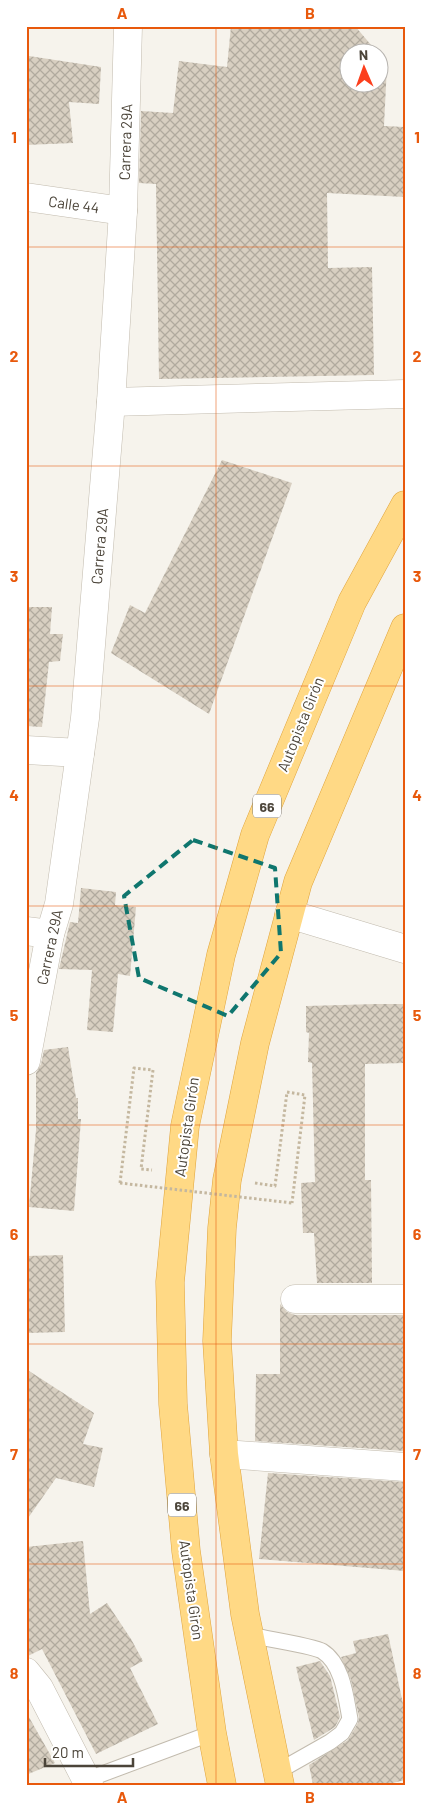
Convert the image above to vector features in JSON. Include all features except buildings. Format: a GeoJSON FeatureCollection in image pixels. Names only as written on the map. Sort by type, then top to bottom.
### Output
{"type":"FeatureCollection","features":[{"type":"Feature","properties":{"kind":"highway","name":"Autopista Girón"},"geometry":{"type":"LineString","coordinates":[[222,1785],[212,1733],[186,1551],[173,1404],[170,1282],[184,1126],[221,955],[255,835],[352,602],[405,505]]}},
{"type":"Feature","properties":{"kind":"highway"},"geometry":{"type":"LineString","coordinates":[[279,1778],[249,1635],[224,1454],[217,1340],[222,1228],[227,1180],[255,1044],[298,882],[405,628]]}},
{"type":"Feature","properties":{"kind":"highway"},"geometry":{"type":"LineString","coordinates":[[360,737],[405,663]]}},
{"type":"Feature","properties":{"kind":"street","name":"Carrera 29A"},"geometry":{"type":"LineString","coordinates":[[26,1061],[38,933],[59,904],[85,718],[111,402],[122,210],[128,26]]}},
{"type":"Feature","properties":{"kind":"street","name":"Calle 44"},"geometry":{"type":"LineString","coordinates":[[26,197],[122,210]]}},
{"type":"Feature","properties":{"kind":"street"},"geometry":{"type":"LineString","coordinates":[[111,402],[405,394]]}},
{"type":"Feature","properties":{"kind":"street"},"geometry":{"type":"LineString","coordinates":[[26,750],[80,753]]}},
{"type":"Feature","properties":{"kind":"street"},"geometry":{"type":"LineString","coordinates":[[289,914],[405,949]]}},
{"type":"Feature","properties":{"kind":"street"},"geometry":{"type":"LineString","coordinates":[[295,1299],[405,1299]]}},
{"type":"Feature","properties":{"kind":"street"},"geometry":{"type":"LineString","coordinates":[[224,1454],[405,1467]]}},
{"type":"Feature","properties":{"kind":"street"},"geometry":{"type":"LineString","coordinates":[[26,1672],[39,1688],[87,1782]]}},
{"type":"Feature","properties":{"kind":"lane"},"geometry":{"type":"LineString","coordinates":[[249,1635],[322,1651],[337,1668],[346,1698],[350,1719],[342,1733],[279,1778]]}},
{"type":"Feature","properties":{"kind":"lane"},"geometry":{"type":"LineString","coordinates":[[87,1782],[212,1733]]}},
{"type":"Feature","properties":{"kind":"path"},"geometry":{"type":"LineString","coordinates":[[142,1169],[153,1070],[134,1068],[120,1183],[292,1203],[305,1095],[287,1092],[275,1186]]}},
{"type":"Feature","properties":{"kind":"highlighted area"},"geometry":{"type":"Polygon","coordinates":[[[193,840],[275,868],[281,953],[228,1016],[139,978],[124,896],[193,840]]]}}]}
